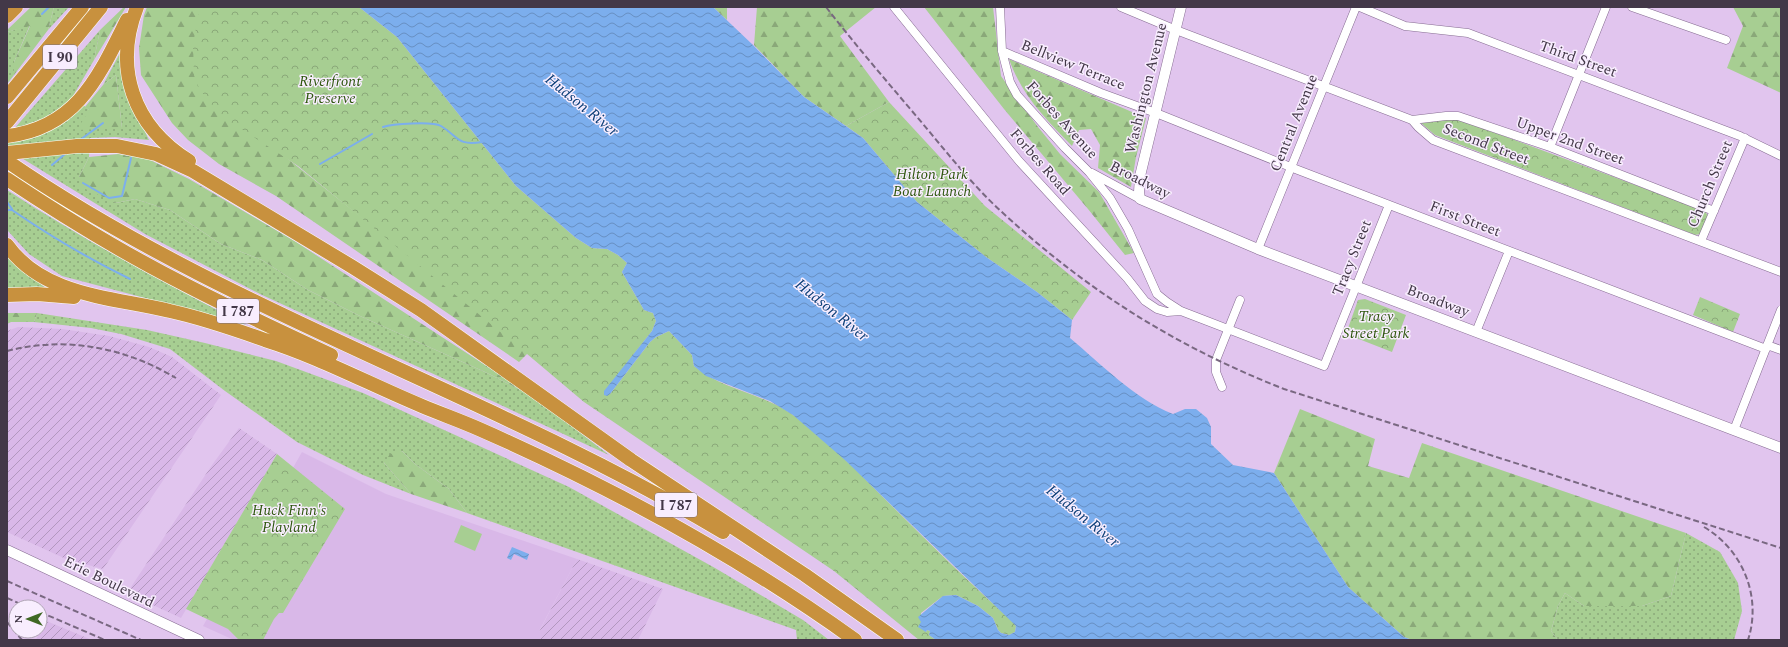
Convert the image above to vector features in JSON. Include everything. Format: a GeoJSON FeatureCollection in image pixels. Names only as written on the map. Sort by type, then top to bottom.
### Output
{"type":"FeatureCollection","features":[{"type":"Feature","properties":{"kind":"highway"},"geometry":{"type":"LineString","coordinates":[[7,16],[16,7]]}},
{"type":"Feature","properties":{"kind":"highway","name":"I 90"},"geometry":{"type":"LineString","coordinates":[[7,97],[82,7]]}},
{"type":"Feature","properties":{"kind":"highway","name":"I 90"},"geometry":{"type":"LineString","coordinates":[[7,122],[101,7]]}},
{"type":"Feature","properties":{"kind":"highway"},"geometry":{"type":"LineString","coordinates":[[7,136],[28,132],[51,123],[65,114],[82,99],[101,71],[134,7]]}},
{"type":"Feature","properties":{"kind":"highway"},"geometry":{"type":"LineString","coordinates":[[137,7],[129,34],[126,55],[130,86],[142,114],[153,130],[167,145],[226,183],[261,211]]}},
{"type":"Feature","properties":{"kind":"highway"},"geometry":{"type":"LineString","coordinates":[[7,153],[77,146],[117,146],[144,150],[169,159],[205,177],[421,310],[631,460],[812,579],[897,640]]}},
{"type":"Feature","properties":{"kind":"highway","name":"I 787"},"geometry":{"type":"LineString","coordinates":[[7,161],[104,222],[203,277],[521,426],[654,493],[764,558],[885,640]]}},
{"type":"Feature","properties":{"kind":"highway","name":"I 787"},"geometry":{"type":"LineString","coordinates":[[7,179],[95,235],[183,284],[422,397],[478,428],[592,483],[663,520],[756,574],[852,639]]}},
{"type":"Feature","properties":{"kind":"highway"},"geometry":{"type":"LineString","coordinates":[[7,246],[28,268],[56,285],[84,293],[172,311],[294,350],[344,370],[420,405],[478,428]]}},
{"type":"Feature","properties":{"kind":"highway"},"geometry":{"type":"LineString","coordinates":[[7,295],[37,294],[64,296],[170,317],[205,321]]}},
{"type":"Feature","properties":{"kind":"street","name":"Forbes Road"},"geometry":{"type":"LineString","coordinates":[[894,7],[1019,161],[1127,278],[1145,301],[1157,309],[1167,312],[1181,311]]}},
{"type":"Feature","properties":{"kind":"street","name":"Forbes Avenue"},"geometry":{"type":"LineString","coordinates":[[1000,7],[1002,51],[1010,82],[1017,95],[1065,148],[1090,172],[1110,198],[1128,229],[1157,294],[1181,311],[1324,366]]}},
{"type":"Feature","properties":{"kind":"street","name":"Second Street"},"geometry":{"type":"LineString","coordinates":[[1120,7],[1176,30],[1412,120],[1433,140],[1781,272]]}},
{"type":"Feature","properties":{"kind":"street","name":"Washington Avenue"},"geometry":{"type":"LineString","coordinates":[[1140,199],[1138,192],[1140,176],[1181,7]]}},
{"type":"Feature","properties":{"kind":"street","name":"Central Avenue"},"geometry":{"type":"LineString","coordinates":[[1258,249],[1356,7]]}},
{"type":"Feature","properties":{"kind":"street","name":"Third Street"},"geometry":{"type":"LineString","coordinates":[[1360,7],[1405,26],[1468,33],[1745,138],[1781,156]]}},
{"type":"Feature","properties":{"kind":"street"},"geometry":{"type":"LineString","coordinates":[[1550,147],[1606,7]]}},
{"type":"Feature","properties":{"kind":"street"},"geometry":{"type":"LineString","coordinates":[[1632,7],[1726,40]]}},
{"type":"Feature","properties":{"kind":"street","name":"Bellview Terrace"},"geometry":{"type":"LineString","coordinates":[[1002,51],[1101,93],[1156,113]]}},
{"type":"Feature","properties":{"kind":"street","name":"First Street"},"geometry":{"type":"LineString","coordinates":[[1156,113],[1291,168],[1509,251],[1766,347],[1781,350]]}},
{"type":"Feature","properties":{"kind":"street","name":"Upper 2nd Street"},"geometry":{"type":"LineString","coordinates":[[1412,120],[1458,116],[1550,147],[1714,211]]}},
{"type":"Feature","properties":{"kind":"street","name":"Church Street"},"geometry":{"type":"LineString","coordinates":[[1701,241],[1745,138]]}},
{"type":"Feature","properties":{"kind":"street","name":"Broadway"},"geometry":{"type":"LineString","coordinates":[[1090,172],[1140,199],[1258,249],[1781,448]]}},
{"type":"Feature","properties":{"kind":"street","name":"Tracy Street"},"geometry":{"type":"LineString","coordinates":[[1324,366],[1389,205]]}},
{"type":"Feature","properties":{"kind":"street"},"geometry":{"type":"LineString","coordinates":[[1476,332],[1509,251]]}},
{"type":"Feature","properties":{"kind":"street"},"geometry":{"type":"LineString","coordinates":[[1222,387],[1216,372],[1216,360],[1240,300]]}},
{"type":"Feature","properties":{"kind":"street"},"geometry":{"type":"LineString","coordinates":[[1734,430],[1781,310]]}},
{"type":"Feature","properties":{"kind":"street","name":"Erie Boulevard"},"geometry":{"type":"LineString","coordinates":[[7,550],[199,640]]}},
{"type":"Feature","properties":{"kind":"shaded area"},"geometry":{"type":"Polygon","coordinates":[[[18,327],[62,329],[109,336],[149,347],[172,357],[221,395],[103,569],[66,559],[7,532],[7,331],[18,327]]]}},
{"type":"Feature","properties":{"kind":"shaded area"},"geometry":{"type":"Polygon","coordinates":[[[239,428],[277,454],[181,618],[127,593],[212,465],[239,428]]]}},
{"type":"Feature","properties":{"kind":"shaded area"},"geometry":{"type":"Polygon","coordinates":[[[302,452],[386,494],[577,559],[539,631],[544,634],[540,640],[234,640],[203,626],[302,452]]]}},
{"type":"Feature","properties":{"kind":"shaded area"},"geometry":{"type":"Polygon","coordinates":[[[577,559],[663,589],[638,640],[540,640],[543,634],[539,632],[577,559]]]}},
{"type":"Feature","properties":{"kind":"shaded area"},"geometry":{"type":"Polygon","coordinates":[[[48,622],[92,640],[36,640],[48,639],[48,622]]]}},
{"type":"Feature","properties":{"kind":"green space"},"geometry":{"type":"Polygon","coordinates":[[[31,7],[54,7],[48,30],[14,75],[14,62],[30,26],[7,32],[7,30],[31,7]]]}},
{"type":"Feature","properties":{"kind":"green space"},"geometry":{"type":"Polygon","coordinates":[[[54,7],[69,7],[48,30],[54,7]]]}},
{"type":"Feature","properties":{"kind":"green space"},"geometry":{"type":"Polygon","coordinates":[[[124,7],[126,7],[94,60],[100,30],[124,7]]]}},
{"type":"Feature","properties":{"kind":"green space"},"geometry":{"type":"Polygon","coordinates":[[[147,7],[203,7],[254,132],[530,351],[519,362],[276,196],[219,164],[188,140],[172,123],[141,75],[139,48],[144,15],[147,7]]]}},
{"type":"Feature","properties":{"kind":"green space","name":"Riverfront Preserve"},"geometry":{"type":"Polygon","coordinates":[[[200,7],[359,7],[397,37],[516,186],[576,238],[592,248],[607,249],[618,255],[627,263],[622,272],[644,310],[653,313],[656,321],[652,331],[605,391],[610,394],[650,342],[656,337],[669,331],[692,355],[694,366],[705,374],[717,381],[769,401],[793,415],[831,446],[982,594],[1014,623],[1016,626],[1015,632],[1009,635],[1001,633],[998,630],[993,618],[978,606],[956,595],[943,596],[921,613],[921,622],[926,632],[927,630],[930,631],[929,635],[936,640],[919,640],[834,571],[584,402],[298,166],[232,123],[215,109],[198,87],[194,75],[193,44],[200,7]]]}},
{"type":"Feature","properties":{"kind":"green space"},"geometry":{"type":"Polygon","coordinates":[[[713,7],[727,7],[727,20],[713,7]]]}},
{"type":"Feature","properties":{"kind":"green space"},"geometry":{"type":"Polygon","coordinates":[[[757,7],[876,7],[840,36],[889,102],[846,126],[804,97],[754,45],[757,7]]]}},
{"type":"Feature","properties":{"kind":"green space"},"geometry":{"type":"Polygon","coordinates":[[[924,7],[993,7],[1001,76],[1038,127],[1060,154],[1099,192],[1134,253],[1125,255],[1004,109],[924,7]]]}},
{"type":"Feature","properties":{"kind":"green space"},"geometry":{"type":"Polygon","coordinates":[[[1733,7],[1781,7],[1781,93],[1727,68],[1743,26],[1733,7]]]}},
{"type":"Feature","properties":{"kind":"green space"},"geometry":{"type":"Polygon","coordinates":[[[30,25],[14,62],[14,75],[7,84],[7,32],[30,25]]]}},
{"type":"Feature","properties":{"kind":"green space"},"geometry":{"type":"Polygon","coordinates":[[[100,30],[94,60],[73,96],[89,110],[122,128],[116,75],[103,85],[120,53],[126,93],[149,140],[115,137],[90,138],[89,157],[79,177],[116,203],[135,199],[170,210],[221,244],[262,260],[308,290],[360,316],[485,372],[531,395],[609,455],[260,294],[145,234],[7,149],[7,137],[100,30]]]}},
{"type":"Feature","properties":{"kind":"green space"},"geometry":{"type":"Polygon","coordinates":[[[1009,59],[1146,118],[1136,157],[1131,187],[1098,168],[1100,145],[1091,129],[1079,130],[1072,146],[1062,136],[1028,96],[1014,72],[1009,59]]]}},
{"type":"Feature","properties":{"kind":"green space"},"geometry":{"type":"Polygon","coordinates":[[[116,75],[122,128],[77,130],[89,110],[85,107],[103,85],[116,75]]]}},
{"type":"Feature","properties":{"kind":"green space","name":"Hilton Park Boat Launch"},"geometry":{"type":"Polygon","coordinates":[[[889,102],[985,206],[1091,292],[1072,320],[1037,292],[986,257],[917,202],[863,138],[846,126],[889,102]]]}},
{"type":"Feature","properties":{"kind":"green space"},"geometry":{"type":"Polygon","coordinates":[[[1450,118],[1461,120],[1705,211],[1708,216],[1700,234],[1695,235],[1435,135],[1421,123],[1450,118]]]}},
{"type":"Feature","properties":{"kind":"green space"},"geometry":{"type":"Polygon","coordinates":[[[118,154],[148,159],[189,179],[296,242],[531,395],[485,372],[360,316],[308,290],[262,260],[221,244],[170,210],[135,199],[116,203],[79,186],[79,177],[89,157],[118,154]]]}},
{"type":"Feature","properties":{"kind":"green space"},"geometry":{"type":"Polygon","coordinates":[[[7,190],[125,261],[247,325],[62,276],[29,254],[8,231],[7,190]]]}},
{"type":"Feature","properties":{"kind":"green space"},"geometry":{"type":"Polygon","coordinates":[[[7,255],[13,263],[47,289],[7,288],[7,255]]]}},
{"type":"Feature","properties":{"kind":"green space"},"geometry":{"type":"Polygon","coordinates":[[[1700,297],[1740,314],[1733,332],[1693,315],[1700,297]]]}},
{"type":"Feature","properties":{"kind":"green space","name":"Tracy Street Park"},"geometry":{"type":"Polygon","coordinates":[[[1365,299],[1406,315],[1392,352],[1346,334],[1358,300],[1365,299]]]}},
{"type":"Feature","properties":{"kind":"green space"},"geometry":{"type":"Polygon","coordinates":[[[1361,306],[1391,317],[1383,338],[1354,327],[1361,306]]]}},
{"type":"Feature","properties":{"kind":"green space"},"geometry":{"type":"Polygon","coordinates":[[[7,313],[37,313],[34,322],[11,322],[7,324],[7,313]]]}},
{"type":"Feature","properties":{"kind":"green space"},"geometry":{"type":"Polygon","coordinates":[[[37,313],[147,330],[205,343],[276,361],[363,393],[569,487],[715,568],[803,620],[829,640],[797,640],[796,630],[467,513],[449,489],[415,464],[402,451],[384,463],[411,494],[363,475],[297,442],[225,391],[170,349],[121,334],[91,328],[34,322],[37,313]]]}},
{"type":"Feature","properties":{"kind":"green space"},"geometry":{"type":"Polygon","coordinates":[[[1300,409],[1375,439],[1368,466],[1409,478],[1422,443],[1686,533],[1671,596],[1642,606],[1584,606],[1565,593],[1558,606],[1551,631],[1558,640],[1412,640],[1404,637],[1348,587],[1274,473],[1300,409]]]}},
{"type":"Feature","properties":{"kind":"green space"},"geometry":{"type":"Polygon","coordinates":[[[402,451],[415,464],[449,489],[467,513],[411,494],[384,463],[390,454],[402,451]]]}},
{"type":"Feature","properties":{"kind":"green space","name":"Huck Finn's Playland"},"geometry":{"type":"Polygon","coordinates":[[[277,454],[345,509],[283,613],[279,613],[274,619],[263,640],[239,640],[228,629],[186,609],[277,454]]]}},
{"type":"Feature","properties":{"kind":"green space"},"geometry":{"type":"Polygon","coordinates":[[[461,525],[482,534],[475,551],[454,542],[461,525]]]}},
{"type":"Feature","properties":{"kind":"green space"},"geometry":{"type":"Polygon","coordinates":[[[1686,533],[1720,552],[1738,583],[1742,611],[1734,640],[1558,640],[1551,631],[1558,606],[1565,593],[1584,606],[1642,606],[1671,596],[1686,533]]]}},
{"type":"Feature","properties":{"kind":"water","name":"Hudson River"},"geometry":{"type":"Polygon","coordinates":[[[359,7],[713,7],[804,97],[863,138],[917,202],[986,257],[1037,292],[1072,320],[1070,338],[1119,380],[1145,399],[1173,414],[1185,409],[1196,409],[1207,418],[1211,427],[1211,444],[1233,465],[1274,473],[1348,587],[1404,637],[1412,640],[936,640],[929,635],[930,631],[927,630],[926,632],[918,627],[921,622],[918,617],[943,596],[956,595],[978,606],[993,618],[998,630],[1001,633],[1009,635],[1015,632],[1016,626],[846,461],[793,415],[770,401],[706,376],[694,366],[692,355],[669,331],[656,337],[650,342],[610,394],[607,396],[604,395],[604,391],[652,331],[656,321],[653,313],[644,310],[622,272],[627,263],[618,255],[607,249],[592,248],[576,238],[516,186],[397,37],[359,7]]]}},
{"type":"Feature","properties":{"kind":"water"},"geometry":{"type":"Polygon","coordinates":[[[512,547],[529,554],[527,560],[514,554],[511,560],[507,558],[512,547]]]}},
{"type":"Feature","properties":{"kind":"waterway"},"geometry":{"type":"LineString","coordinates":[[42,14],[49,7]]}},
{"type":"Feature","properties":{"kind":"waterway"},"geometry":{"type":"LineString","coordinates":[[80,140],[103,123]]}},
{"type":"Feature","properties":{"kind":"waterway"},"geometry":{"type":"LineString","coordinates":[[383,127],[412,124],[436,124],[463,142],[482,142]]}},
{"type":"Feature","properties":{"kind":"waterway"},"geometry":{"type":"LineString","coordinates":[[320,164],[372,134]]}},
{"type":"Feature","properties":{"kind":"waterway"},"geometry":{"type":"LineString","coordinates":[[52,165],[65,154]]}},
{"type":"Feature","properties":{"kind":"waterway"},"geometry":{"type":"LineString","coordinates":[[83,183],[109,198],[122,196],[131,158]]}},
{"type":"Feature","properties":{"kind":"waterway"},"geometry":{"type":"LineString","coordinates":[[7,202],[12,209]]}},
{"type":"Feature","properties":{"kind":"waterway"},"geometry":{"type":"LineString","coordinates":[[7,210],[12,210],[70,247],[130,279]]}},
{"type":"Feature","properties":{"kind":"railway"},"geometry":{"type":"LineString","coordinates":[[826,7],[952,159],[993,204],[1036,242],[1102,293],[1171,336],[1245,373],[1284,389],[1781,548]]}},
{"type":"Feature","properties":{"kind":"railway"},"geometry":{"type":"LineString","coordinates":[[7,351],[51,345],[94,347],[136,359],[156,367],[176,378]]}},
{"type":"Feature","properties":{"kind":"railway"},"geometry":{"type":"LineString","coordinates":[[1704,527],[1718,537],[1729,548],[1739,562],[1746,576],[1751,591],[1753,607],[1752,624],[1748,640]]}},
{"type":"Feature","properties":{"kind":"railway"},"geometry":{"type":"LineString","coordinates":[[7,581],[141,640]]}},
{"type":"Feature","properties":{"kind":"railway"},"geometry":{"type":"LineString","coordinates":[[48,615],[105,640]]}},
{"type":"Feature","properties":{"kind":"railway"},"geometry":{"type":"LineString","coordinates":[[7,622],[22,640]]}}]}
